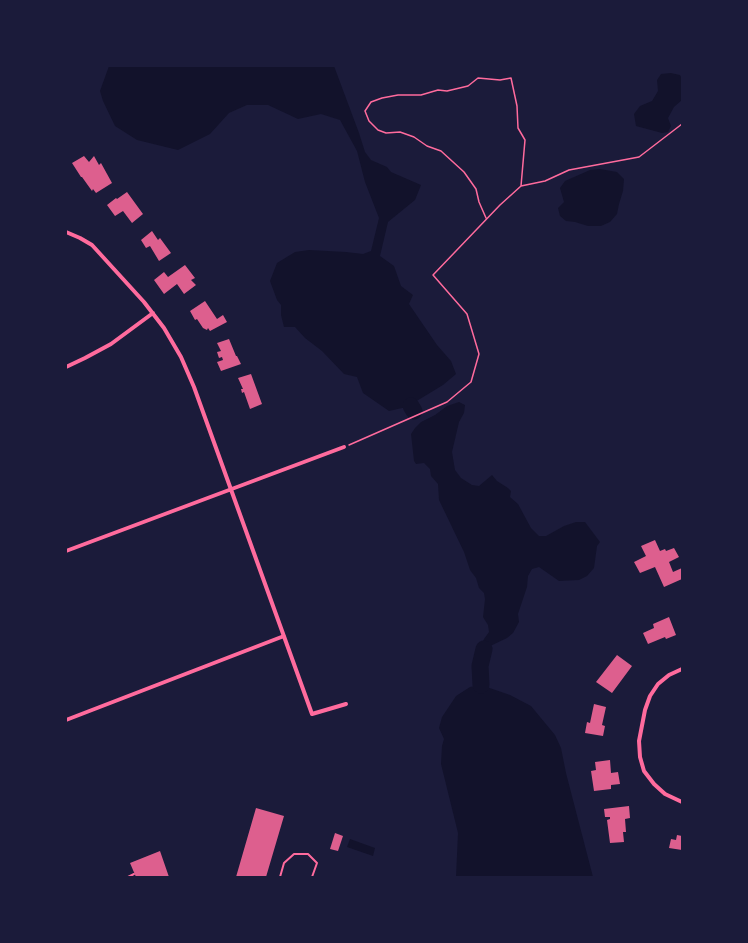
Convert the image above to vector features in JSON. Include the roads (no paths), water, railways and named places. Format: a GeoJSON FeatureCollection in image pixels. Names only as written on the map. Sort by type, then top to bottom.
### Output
{"type":"FeatureCollection","features":[{"type":"Feature","properties":{"kind":"street"},"geometry":{"type":"LineString","coordinates":[[66,232],[92,245],[144,302],[164,328],[181,357],[194,387],[312,714],[346,704]]}},
{"type":"Feature","properties":{"kind":"street"},"geometry":{"type":"LineString","coordinates":[[66,367],[111,344],[153,313]]}},
{"type":"Feature","properties":{"kind":"street"},"geometry":{"type":"LineString","coordinates":[[66,551],[344,447]]}},
{"type":"Feature","properties":{"kind":"street"},"geometry":{"type":"LineString","coordinates":[[66,720],[284,636]]}},
{"type":"Feature","properties":{"kind":"street"},"geometry":{"type":"LineString","coordinates":[[682,669],[669,675],[658,684],[650,696],[645,710],[639,741],[640,756],[644,771],[654,784],[665,794],[682,802]]}},
{"type":"Feature","properties":{"kind":"lane"},"geometry":{"type":"LineString","coordinates":[[280,877],[284,863],[294,854],[308,854],[317,863],[312,877]]}},
{"type":"Feature","properties":{"kind":"lane"},"geometry":{"type":"LineString","coordinates":[[128,877],[134,874]]}},
{"type":"Feature","properties":{"kind":"waterway"},"geometry":{"type":"LineString","coordinates":[[411,406],[414,411]]}},
{"type":"Feature","properties":{"kind":"waterway"},"geometry":{"type":"LineString","coordinates":[[481,685],[480,666],[484,649]]}}]}
